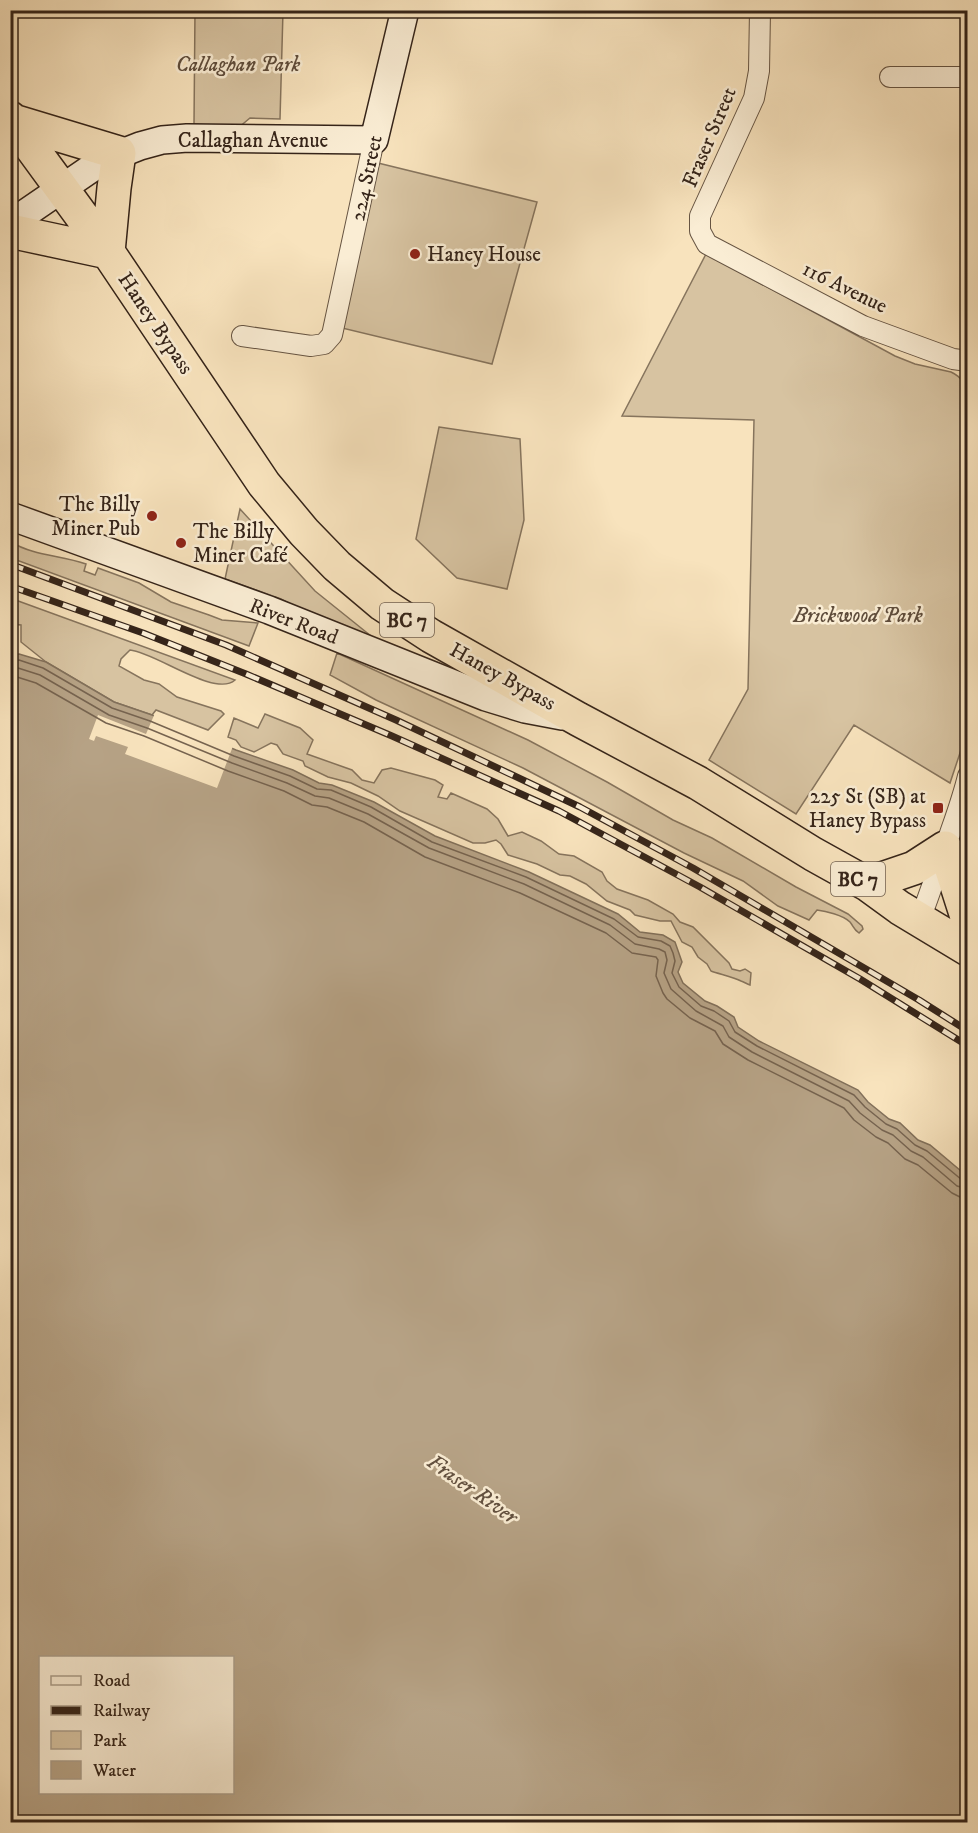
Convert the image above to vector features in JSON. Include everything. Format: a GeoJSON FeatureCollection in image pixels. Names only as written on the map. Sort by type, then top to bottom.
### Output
{"type":"FeatureCollection","features":[{"type":"Feature","properties":{"kind":"highway"},"geometry":{"type":"LineString","coordinates":[[10,231],[108,252],[119,153],[11,128]]}},
{"type":"Feature","properties":{"kind":"highway","name":"Haney Bypass"},"geometry":{"type":"LineString","coordinates":[[11,128],[62,189],[108,252],[264,484],[304,532],[337,566],[382,604],[431,636],[578,719],[698,783],[813,854],[867,884],[900,908],[968,949]]}},
{"type":"Feature","properties":{"kind":"highway"},"geometry":{"type":"LineString","coordinates":[[867,884],[914,868],[945,848],[968,920]]}},
{"type":"Feature","properties":{"kind":"street","name":"224 Street"},"geometry":{"type":"LineString","coordinates":[[242,336],[311,346],[324,344],[332,335],[405,10]]}},
{"type":"Feature","properties":{"kind":"street","name":"Fraser Street"},"geometry":{"type":"LineString","coordinates":[[706,244],[700,231],[700,216],[754,98],[759,71],[760,10]]}},
{"type":"Feature","properties":{"kind":"street"},"geometry":{"type":"LineString","coordinates":[[890,77],[968,77]]}},
{"type":"Feature","properties":{"kind":"street","name":"Callaghan Avenue"},"geometry":{"type":"LineString","coordinates":[[10,224],[90,168],[119,153],[162,140],[187,138],[375,140]]}},
{"type":"Feature","properties":{"kind":"street","name":"116 Avenue"},"geometry":{"type":"LineString","coordinates":[[706,244],[863,326],[953,359],[968,361]]}},
{"type":"Feature","properties":{"kind":"street","name":"River Road"},"geometry":{"type":"LineString","coordinates":[[10,516],[269,610],[486,697],[525,709],[578,719]]}},
{"type":"Feature","properties":{"kind":"street"},"geometry":{"type":"LineString","coordinates":[[920,919],[961,803],[968,776]]}},
{"type":"Feature","properties":{"kind":"green space","name":"Callaghan Park"},"geometry":{"type":"Polygon","coordinates":[[[195,11],[283,11],[280,119],[250,118],[238,128],[194,124],[195,11]]]}},
{"type":"Feature","properties":{"kind":"green space"},"geometry":{"type":"Polygon","coordinates":[[[378,163],[537,202],[492,364],[342,328],[378,163]]]}},
{"type":"Feature","properties":{"kind":"green space","name":"Brickwood Park"},"geometry":{"type":"Polygon","coordinates":[[[706,254],[895,356],[915,364],[951,372],[958,376],[965,385],[967,397],[966,711],[961,750],[950,783],[854,725],[796,814],[709,760],[748,689],[754,420],[622,416],[706,254]]]}},
{"type":"Feature","properties":{"kind":"green space"},"geometry":{"type":"Polygon","coordinates":[[[439,427],[520,439],[524,520],[507,589],[457,578],[416,539],[439,427]]]}},
{"type":"Feature","properties":{"kind":"green space"},"geometry":{"type":"Polygon","coordinates":[[[240,509],[315,591],[386,648],[330,625],[281,599],[225,579],[240,509]]]}},
{"type":"Feature","properties":{"kind":"green space"},"geometry":{"type":"Polygon","coordinates":[[[11,542],[38,553],[86,564],[84,571],[95,575],[98,568],[139,583],[171,602],[222,620],[258,623],[249,646],[11,558],[11,542]]]}},
{"type":"Feature","properties":{"kind":"green space"},"geometry":{"type":"Polygon","coordinates":[[[10,598],[235,680],[226,684],[200,679],[130,650],[121,659],[119,666],[144,680],[159,684],[177,697],[221,711],[224,714],[208,730],[156,710],[152,715],[114,702],[46,662],[21,642],[21,625],[11,624],[10,598]]]}},
{"type":"Feature","properties":{"kind":"green space"},"geometry":{"type":"Polygon","coordinates":[[[337,653],[528,740],[673,820],[712,838],[848,914],[863,929],[859,933],[850,922],[829,912],[817,910],[809,920],[778,906],[743,881],[684,853],[523,768],[376,700],[330,675],[337,653]]]}},
{"type":"Feature","properties":{"kind":"green space"},"geometry":{"type":"Polygon","coordinates":[[[265,714],[300,728],[313,740],[307,754],[352,770],[362,780],[374,783],[382,770],[391,768],[435,780],[443,785],[438,797],[447,799],[451,793],[487,809],[498,819],[508,836],[522,832],[541,841],[559,854],[574,856],[602,872],[607,881],[617,889],[648,900],[673,914],[680,922],[693,927],[729,963],[732,969],[740,971],[745,969],[751,973],[750,985],[711,971],[692,947],[682,942],[671,921],[660,921],[635,915],[630,910],[607,901],[586,884],[570,876],[560,875],[537,864],[508,855],[496,840],[473,843],[400,811],[378,796],[351,783],[328,777],[305,766],[303,761],[283,754],[277,745],[271,743],[254,752],[241,747],[236,740],[228,737],[234,718],[258,728],[265,714]]]}},
{"type":"Feature","properties":{"kind":"water","name":"Fraser River"},"geometry":{"type":"Polygon","coordinates":[[[19,654],[46,662],[114,702],[293,770],[319,783],[332,785],[374,802],[435,836],[529,872],[618,914],[640,932],[663,935],[675,942],[682,962],[678,972],[683,983],[705,1001],[734,1017],[738,1027],[759,1041],[858,1090],[868,1102],[889,1119],[900,1123],[918,1140],[930,1145],[967,1176],[968,1822],[11,1822],[10,655],[19,654]]]}},
{"type":"Feature","properties":{"kind":"pier"},"geometry":{"type":"Polygon","coordinates":[[[155,713],[233,746],[217,788],[125,754],[128,747],[96,736],[94,741],[89,739],[98,715],[146,734],[155,713]]]}},
{"type":"Feature","properties":{"kind":"railway"},"geometry":{"type":"LineString","coordinates":[[10,564],[226,645],[396,720],[580,807],[693,868],[968,1031]]}},
{"type":"Feature","properties":{"kind":"railway"},"geometry":{"type":"LineString","coordinates":[[10,586],[143,633],[246,674],[559,811],[700,887],[860,979],[968,1046]]}},
{"type":"Feature","properties":{"kind":"place","name":"Haney House"},"geometry":{"type":"Point","coordinates":[415,254]}},
{"type":"Feature","properties":{"kind":"place","name":"The Billy Miner Pub"},"geometry":{"type":"Point","coordinates":[152,516]}},
{"type":"Feature","properties":{"kind":"place","name":"The Billy Miner Café"},"geometry":{"type":"Point","coordinates":[181,543]}},
{"type":"Feature","properties":{"kind":"place","name":"225 St (SB) at Haney Bypass"},"geometry":{"type":"Point","coordinates":[938,808]}}]}
